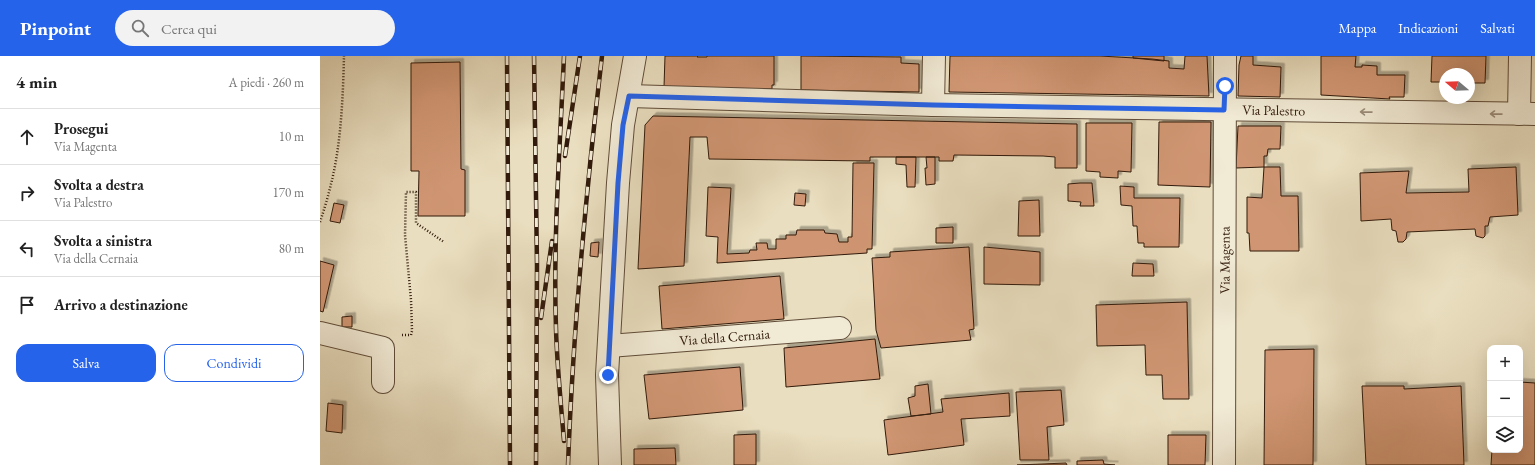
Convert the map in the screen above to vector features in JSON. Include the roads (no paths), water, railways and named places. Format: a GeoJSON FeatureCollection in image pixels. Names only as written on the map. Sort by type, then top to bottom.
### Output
{"type":"FeatureCollection","features":[{"type":"Feature","properties":{"kind":"street"},"geometry":{"type":"LineString","coordinates":[[610,465],[608,375],[618,183],[623,125],[635,56]]}},
{"type":"Feature","properties":{"kind":"street"},"geometry":{"type":"LineString","coordinates":[[933,105],[934,56]]}},
{"type":"Feature","properties":{"kind":"street","name":"Via Magenta"},"geometry":{"type":"LineString","coordinates":[[1224,465],[1225,56]]}},
{"type":"Feature","properties":{"kind":"street"},"geometry":{"type":"LineString","coordinates":[[1520,56],[1527,114]]}},
{"type":"Feature","properties":{"kind":"street","name":"Via Palestro"},"geometry":{"type":"LineString","coordinates":[[629,96],[933,105],[1527,114]]}},
{"type":"Feature","properties":{"kind":"street","name":"Via della Cernaia"},"geometry":{"type":"LineString","coordinates":[[609,346],[840,328]]}},
{"type":"Feature","properties":{"kind":"street"},"geometry":{"type":"LineString","coordinates":[[320,333],[383,348],[383,382]]}},
{"type":"Feature","properties":{"kind":"railway"},"geometry":{"type":"LineString","coordinates":[[507,56],[510,465]]}},
{"type":"Feature","properties":{"kind":"railway"},"geometry":{"type":"LineString","coordinates":[[534,56],[537,265],[536,465]]}},
{"type":"Feature","properties":{"kind":"railway"},"geometry":{"type":"LineString","coordinates":[[564,56],[557,192],[555,295],[557,357],[564,441]]}},
{"type":"Feature","properties":{"kind":"railway"},"geometry":{"type":"LineString","coordinates":[[565,156],[580,56]]}},
{"type":"Feature","properties":{"kind":"railway"},"geometry":{"type":"LineString","coordinates":[[568,465],[573,362],[581,260],[602,56]]}},
{"type":"Feature","properties":{"kind":"railway"},"geometry":{"type":"LineString","coordinates":[[541,318],[552,241]]}}]}
